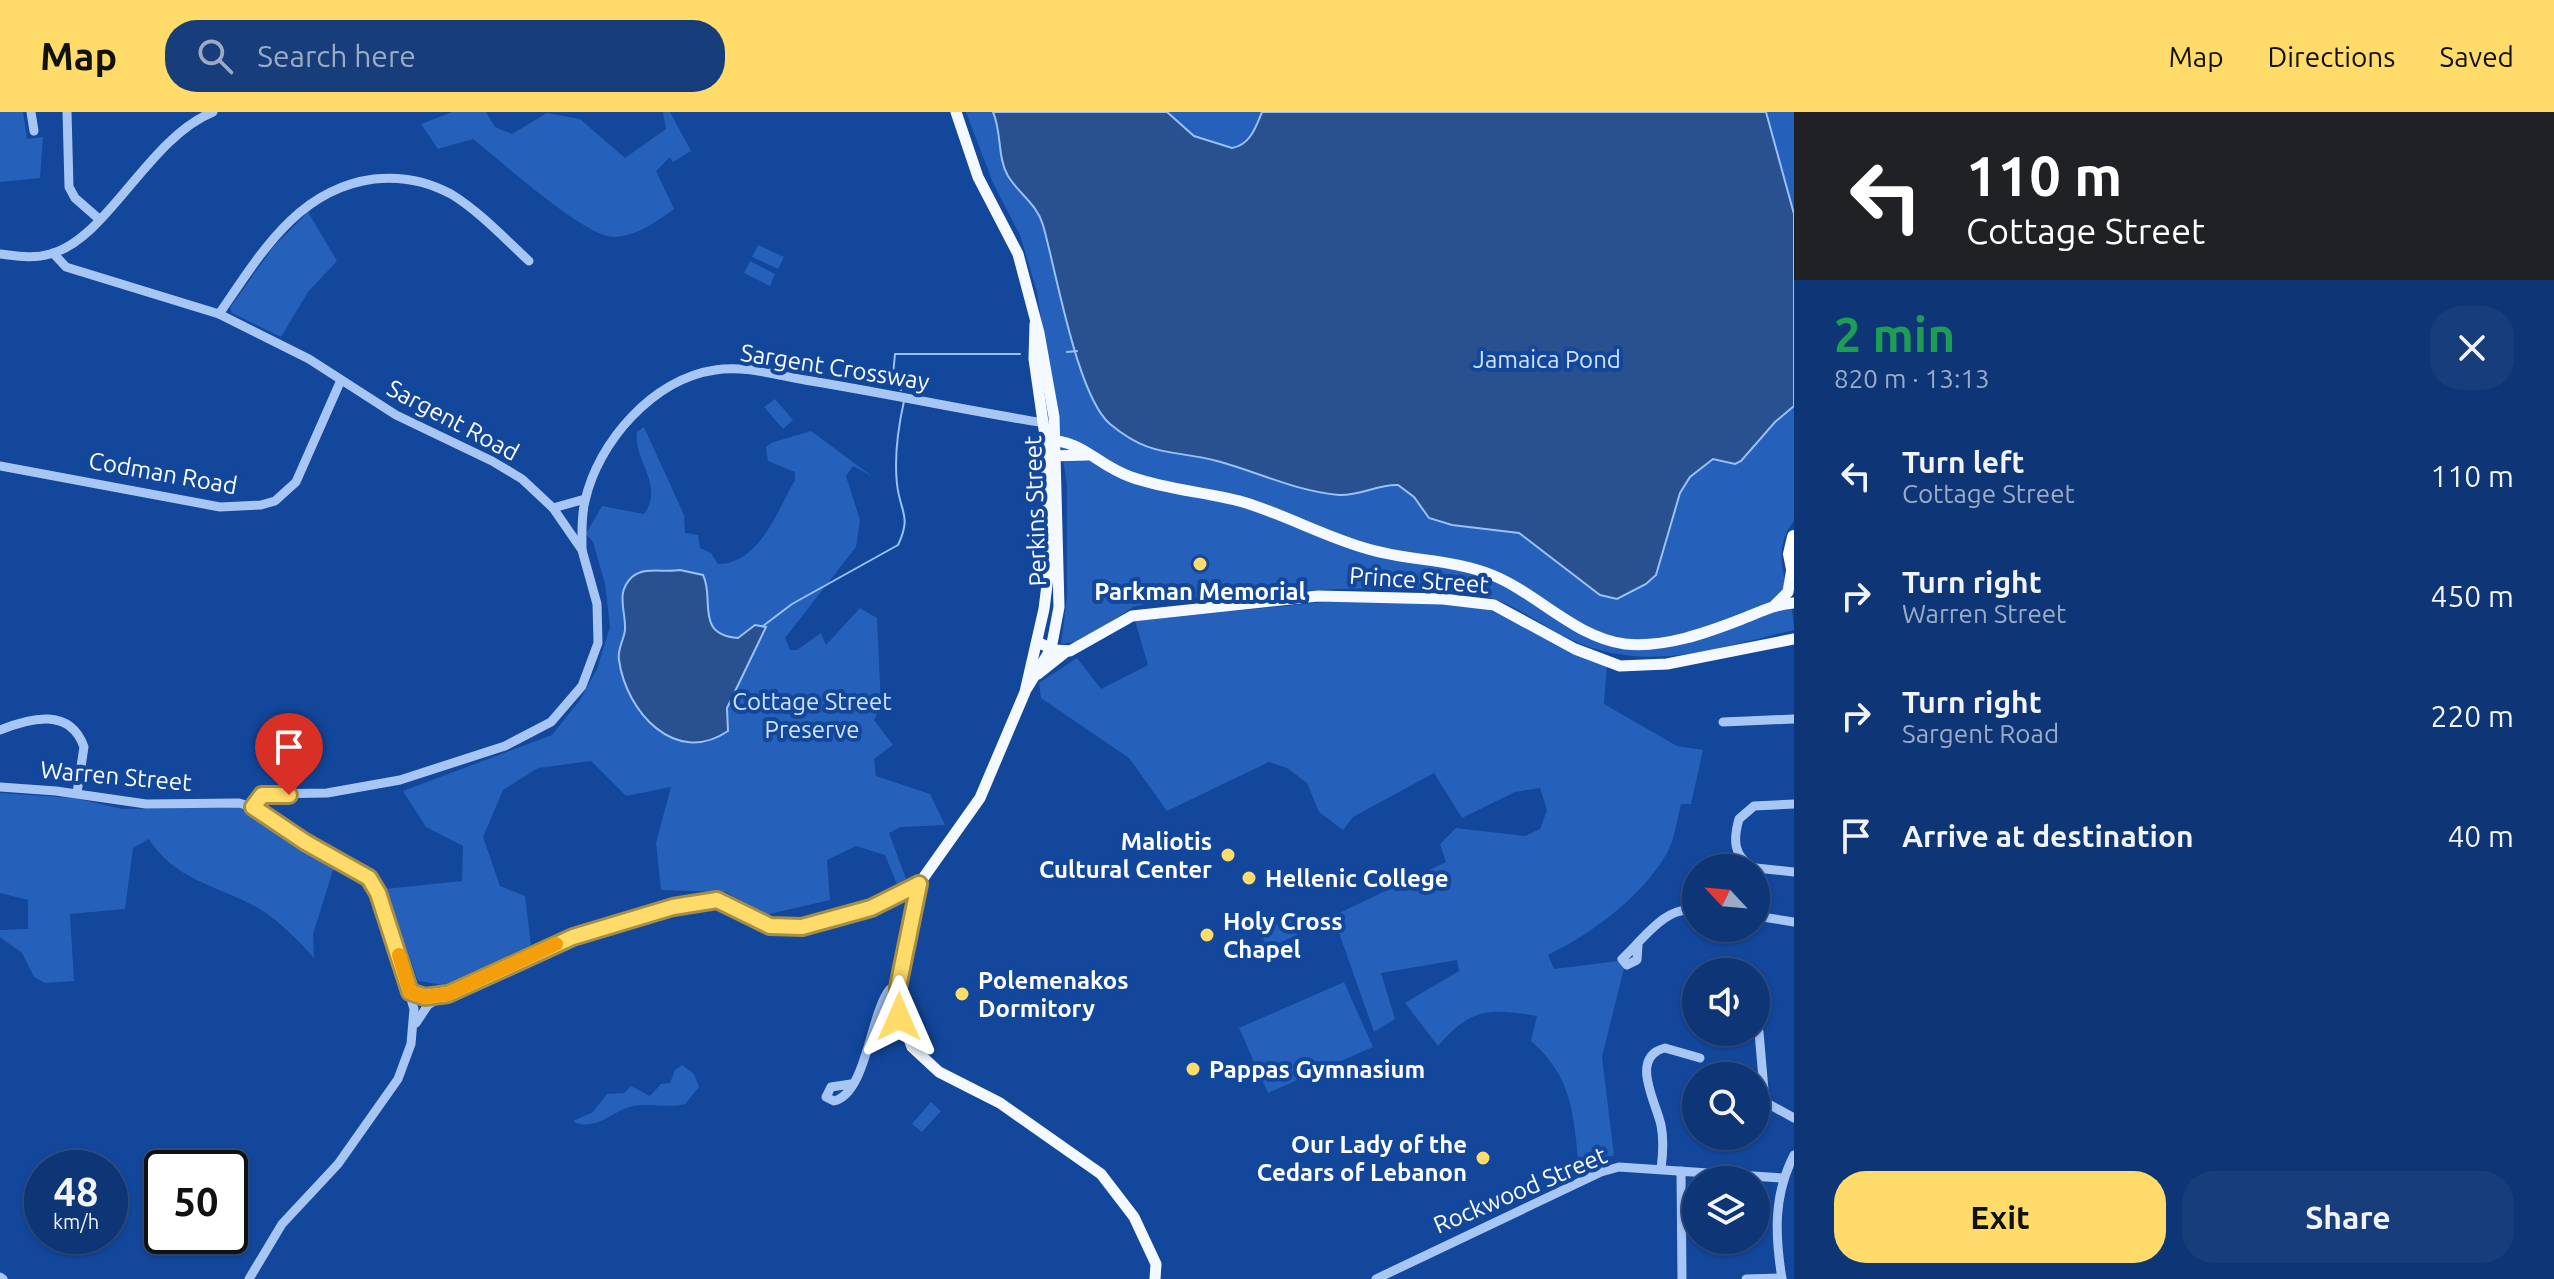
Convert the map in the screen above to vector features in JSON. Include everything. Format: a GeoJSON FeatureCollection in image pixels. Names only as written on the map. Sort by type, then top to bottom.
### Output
{"type":"FeatureCollection","features":[{"type":"Feature","properties":{"kind":"highway"},"geometry":{"type":"LineString","coordinates":[[1793,571],[1790,550],[1794,537]]}},
{"type":"Feature","properties":{"kind":"main road","name":"Perkins Street"},"geometry":{"type":"LineString","coordinates":[[919,884],[980,798],[1025,692],[1049,580],[1053,410],[1018,254],[978,177],[956,112]]}},
{"type":"Feature","properties":{"kind":"main road","name":"Perkins Street"},"geometry":{"type":"LineString","coordinates":[[1035,324],[1034,361],[1044,423],[1050,440]]}},
{"type":"Feature","properties":{"kind":"main road"},"geometry":{"type":"LineString","coordinates":[[1050,440],[1077,444],[1088,455],[1130,477],[1241,501],[1365,549],[1482,571],[1511,583],[1590,633],[1613,642],[1641,645],[1686,638],[1771,607],[1794,603]]}},
{"type":"Feature","properties":{"kind":"main road"},"geometry":{"type":"LineString","coordinates":[[1050,456],[1088,455]]}},
{"type":"Feature","properties":{"kind":"main road","name":"Perkins Street"},"geometry":{"type":"LineString","coordinates":[[1025,692],[1051,649],[1060,592],[1050,456]]}},
{"type":"Feature","properties":{"kind":"main road"},"geometry":{"type":"LineString","coordinates":[[1771,607],[1788,592],[1793,571]]}},
{"type":"Feature","properties":{"kind":"main road","name":"Prince Street"},"geometry":{"type":"LineString","coordinates":[[1038,674],[1067,651],[1132,616],[1318,596],[1443,599],[1494,605],[1575,649],[1620,666],[1667,664],[1794,639]]}},
{"type":"Feature","properties":{"kind":"main road"},"geometry":{"type":"LineString","coordinates":[[1037,642],[1051,649],[1067,651]]}},
{"type":"Feature","properties":{"kind":"main road"},"geometry":{"type":"LineString","coordinates":[[919,884],[898,987],[902,1026],[919,1055],[948,1079],[995,1100],[1055,1138],[1101,1174],[1138,1225],[1156,1264],[1155,1279]]}},
{"type":"Feature","properties":{"kind":"street"},"geometry":{"type":"LineString","coordinates":[[31,112],[34,131]]}},
{"type":"Feature","properties":{"kind":"street"},"geometry":{"type":"LineString","coordinates":[[67,112],[69,187],[75,198],[99,219]]}},
{"type":"Feature","properties":{"kind":"street"},"geometry":{"type":"LineString","coordinates":[[0,254],[33,257],[53,253],[78,240],[172,138],[208,113]]}},
{"type":"Feature","properties":{"kind":"street"},"geometry":{"type":"LineString","coordinates":[[219,314],[290,219],[324,194],[362,181],[401,178],[442,190],[461,202],[529,261]]}},
{"type":"Feature","properties":{"kind":"street","name":"Sargent Road"},"geometry":{"type":"LineString","coordinates":[[53,253],[65,267],[219,314],[309,359],[431,434],[505,468],[553,508],[582,550],[596,597],[598,643],[582,686],[551,722],[505,746],[400,780],[327,793],[265,794],[253,807]]}},
{"type":"Feature","properties":{"kind":"street","name":"Sargent Crossway"},"geometry":{"type":"LineString","coordinates":[[582,550],[585,499],[601,461],[625,424],[650,400],[671,386],[714,370],[786,376],[1044,423]]}},
{"type":"Feature","properties":{"kind":"street","name":"Codman Road"},"geometry":{"type":"LineString","coordinates":[[0,466],[220,507],[261,505],[275,501],[296,482],[341,380]]}},
{"type":"Feature","properties":{"kind":"street"},"geometry":{"type":"LineString","coordinates":[[553,508],[585,499]]}},
{"type":"Feature","properties":{"kind":"street"},"geometry":{"type":"LineString","coordinates":[[0,730],[40,718],[69,726],[84,750],[77,793]]}},
{"type":"Feature","properties":{"kind":"street"},"geometry":{"type":"LineString","coordinates":[[1723,722],[1794,719]]}},
{"type":"Feature","properties":{"kind":"street","name":"Warren Street"},"geometry":{"type":"LineString","coordinates":[[0,787],[77,793],[146,804],[226,803],[253,807],[305,842],[369,878],[378,893],[410,992],[416,1023],[398,1079],[338,1164],[282,1224],[249,1279]]}},
{"type":"Feature","properties":{"kind":"street"},"geometry":{"type":"LineString","coordinates":[[1739,854],[1734,834],[1739,819],[1754,806],[1794,804]]}},
{"type":"Feature","properties":{"kind":"street"},"geometry":{"type":"LineString","coordinates":[[1770,870],[1794,872]]}},
{"type":"Feature","properties":{"kind":"street"},"geometry":{"type":"LineString","coordinates":[[416,1023],[428,1005],[448,994],[573,937],[673,907],[717,900],[770,926],[802,927],[871,908],[919,884]]}},
{"type":"Feature","properties":{"kind":"street"},"geometry":{"type":"LineString","coordinates":[[1638,945],[1673,911],[1682,909]]}},
{"type":"Feature","properties":{"kind":"street"},"geometry":{"type":"LineString","coordinates":[[1770,918],[1794,922]]}},
{"type":"Feature","properties":{"kind":"street"},"geometry":{"type":"LineString","coordinates":[[851,1084],[868,1053],[882,998],[891,988],[898,987]]}},
{"type":"Feature","properties":{"kind":"street"},"geometry":{"type":"LineString","coordinates":[[410,992],[425,997],[448,994]]}},
{"type":"Feature","properties":{"kind":"street"},"geometry":{"type":"LineString","coordinates":[[1760,1046],[1765,1102],[1794,1118]]}},
{"type":"Feature","properties":{"kind":"street"},"geometry":{"type":"LineString","coordinates":[[1661,1169],[1664,1148],[1661,1125],[1646,1080],[1646,1065],[1650,1055],[1665,1048],[1700,1058]]}},
{"type":"Feature","properties":{"kind":"street"},"geometry":{"type":"LineString","coordinates":[[1746,1279],[1782,1278],[1776,1213],[1782,1178],[1794,1155]]}},
{"type":"Feature","properties":{"kind":"street","name":"Rockwood Street"},"geometry":{"type":"LineString","coordinates":[[1376,1279],[1415,1257],[1601,1172],[1631,1166],[1782,1178]]}},
{"type":"Feature","properties":{"kind":"street"},"geometry":{"type":"LineString","coordinates":[[1681,1171],[1682,1279]]}},
{"type":"Feature","properties":{"kind":"green space"},"geometry":{"type":"Polygon","coordinates":[[[0,112],[23,112],[27,139],[43,137],[40,178],[0,182],[0,112]]]}},
{"type":"Feature","properties":{"kind":"green space"},"geometry":{"type":"Polygon","coordinates":[[[452,112],[486,112],[495,127],[512,134],[547,113],[580,119],[625,158],[666,129],[663,112],[670,112],[691,151],[673,162],[670,157],[656,171],[674,209],[631,234],[614,237],[600,234],[563,212],[473,139],[438,149],[421,124],[452,112]]]}},
{"type":"Feature","properties":{"kind":"green space","name":"Jamaica Pond"},"geometry":{"type":"Polygon","coordinates":[[[966,112],[1794,112],[1794,521],[1782,547],[1782,561],[1794,630],[1684,655],[1630,656],[1602,651],[1574,641],[1494,599],[1441,591],[1360,589],[1158,601],[1133,607],[1082,641],[1061,644],[1067,598],[1067,485],[1037,292],[1020,235],[993,183],[966,112]]]}},
{"type":"Feature","properties":{"kind":"green space"},"geometry":{"type":"Polygon","coordinates":[[[308,212],[337,261],[308,292],[281,337],[232,313],[230,308],[273,247],[308,212]]]}},
{"type":"Feature","properties":{"kind":"green space"},"geometry":{"type":"Polygon","coordinates":[[[758,245],[784,257],[778,269],[752,257],[758,245]]]}},
{"type":"Feature","properties":{"kind":"green space"},"geometry":{"type":"Polygon","coordinates":[[[750,261],[775,274],[770,286],[744,273],[750,261]]]}},
{"type":"Feature","properties":{"kind":"green space"},"geometry":{"type":"Polygon","coordinates":[[[775,399],[793,420],[783,429],[764,407],[775,399]]]}},
{"type":"Feature","properties":{"kind":"green space","name":"Cottage Street Preserve"},"geometry":{"type":"Polygon","coordinates":[[[644,427],[684,515],[685,533],[698,535],[700,548],[711,553],[718,564],[733,562],[756,545],[766,533],[795,480],[795,472],[768,461],[766,447],[771,443],[811,431],[873,477],[853,466],[846,476],[860,520],[856,547],[785,638],[790,650],[797,650],[821,633],[826,645],[860,608],[877,618],[881,706],[874,720],[893,745],[874,759],[876,776],[930,794],[945,825],[901,827],[889,833],[906,879],[897,884],[885,855],[856,846],[827,860],[830,900],[765,915],[726,892],[661,890],[656,843],[671,787],[626,796],[591,761],[538,768],[503,790],[483,837],[500,886],[525,896],[531,945],[443,985],[418,981],[385,889],[462,881],[463,846],[426,827],[403,791],[552,735],[580,700],[597,669],[610,627],[605,584],[593,542],[586,534],[602,506],[644,514],[650,503],[650,483],[637,442],[637,432],[644,427]]]}},
{"type":"Feature","properties":{"kind":"green space"},"geometry":{"type":"Polygon","coordinates":[[[1325,602],[1453,603],[1498,612],[1607,665],[1604,704],[1677,746],[1703,750],[1691,804],[1681,804],[1672,841],[1657,869],[1615,912],[1548,955],[1554,969],[1626,960],[1602,1057],[1614,1155],[1579,1167],[1572,1113],[1563,1083],[1545,1055],[1531,1041],[1537,1016],[1506,1012],[1482,1014],[1460,1024],[1438,1046],[1405,1003],[1459,971],[1457,960],[1381,973],[1395,1019],[1374,1032],[1333,916],[1446,862],[1440,844],[1456,828],[1525,836],[1540,829],[1547,810],[1540,788],[1515,792],[1462,818],[1434,773],[1353,817],[1343,830],[1319,812],[1307,783],[1287,768],[1269,762],[1167,811],[1129,758],[1041,698],[1039,683],[1077,658],[1101,689],[1148,665],[1135,621],[1325,602]]]}},
{"type":"Feature","properties":{"kind":"green space"},"geometry":{"type":"Polygon","coordinates":[[[0,793],[74,798],[122,809],[238,807],[257,815],[335,864],[313,934],[314,958],[265,913],[184,873],[159,853],[149,839],[133,848],[125,909],[70,914],[74,981],[45,983],[34,977],[22,953],[0,937],[0,930],[28,929],[28,900],[0,893],[0,793]]]}},
{"type":"Feature","properties":{"kind":"green space"},"geometry":{"type":"Polygon","coordinates":[[[1290,919],[1298,935],[1267,948],[1260,931],[1290,919]]]}},
{"type":"Feature","properties":{"kind":"green space"},"geometry":{"type":"Polygon","coordinates":[[[1344,982],[1373,1047],[1268,1093],[1239,1028],[1344,982]]]}},
{"type":"Feature","properties":{"kind":"green space"},"geometry":{"type":"Polygon","coordinates":[[[682,1065],[694,1074],[699,1087],[685,1104],[633,1106],[587,1125],[573,1121],[593,1112],[607,1094],[624,1093],[631,1086],[650,1096],[661,1084],[670,1083],[675,1070],[682,1065]]]}},
{"type":"Feature","properties":{"kind":"green space"},"geometry":{"type":"Polygon","coordinates":[[[931,1102],[941,1111],[922,1132],[912,1124],[931,1102]]]}},
{"type":"Feature","properties":{"kind":"shaded area","name":"Jamaica Pond"},"geometry":{"type":"Polygon","coordinates":[[[993,112],[1167,112],[1194,136],[1232,148],[1248,139],[1262,112],[1766,112],[1794,214],[1794,406],[1775,422],[1741,461],[1735,464],[1713,459],[1690,477],[1680,493],[1656,575],[1646,584],[1617,599],[1600,595],[1519,533],[1452,525],[1429,518],[1414,497],[1398,485],[1347,495],[1323,493],[1217,461],[1150,447],[1124,435],[1110,424],[1087,387],[1069,331],[1043,225],[1037,211],[1008,176],[993,112]]]}},
{"type":"Feature","properties":{"kind":"shaded area"},"geometry":{"type":"Polygon","coordinates":[[[680,570],[703,575],[708,614],[716,630],[738,638],[755,625],[766,627],[727,708],[728,731],[708,740],[690,742],[672,738],[656,728],[643,714],[632,698],[619,660],[625,630],[623,596],[627,583],[643,572],[680,570]]]}},
{"type":"Feature","properties":{"kind":"waterway"},"geometry":{"type":"LineString","coordinates":[[1067,352],[1077,351]]}},
{"type":"Feature","properties":{"kind":"waterway"},"geometry":{"type":"LineString","coordinates":[[901,390],[893,375],[895,354],[1020,354]]}},
{"type":"Feature","properties":{"kind":"waterway"},"geometry":{"type":"LineString","coordinates":[[763,626],[792,604],[898,545],[905,520],[896,463],[904,401]]}},
{"type":"Feature","properties":{"kind":"slow traffic"},"geometry":{"type":"LineString","coordinates":[[399,955],[410,992],[425,997],[448,994],[556,944]]}},
{"type":"Feature","properties":{"kind":"place","name":"Parkman Memorial"},"geometry":{"type":"Point","coordinates":[1200,564]}},
{"type":"Feature","properties":{"kind":"place","name":"Maliotis Cultural Center"},"geometry":{"type":"Point","coordinates":[1228,855]}},
{"type":"Feature","properties":{"kind":"place","name":"Hellenic College"},"geometry":{"type":"Point","coordinates":[1249,878]}},
{"type":"Feature","properties":{"kind":"place","name":"Holy Cross Chapel"},"geometry":{"type":"Point","coordinates":[1207,935]}},
{"type":"Feature","properties":{"kind":"place","name":"Polemenakos Dormitory"},"geometry":{"type":"Point","coordinates":[962,994]}},
{"type":"Feature","properties":{"kind":"place","name":"Pappas Gymnasium"},"geometry":{"type":"Point","coordinates":[1193,1069]}},
{"type":"Feature","properties":{"kind":"place","name":"Our Lady of the Cedars of Lebanon"},"geometry":{"type":"Point","coordinates":[1483,1158]}},
{"type":"Feature","properties":{"kind":"route"},"geometry":{"type":"LineString","coordinates":[[289,795],[262,795],[253,807],[305,842],[369,878],[378,893],[410,992],[418,995],[448,994],[573,937],[673,907],[717,900],[770,926],[802,927],[871,908],[901,896],[919,884],[898,987],[899,1017]]}}]}
